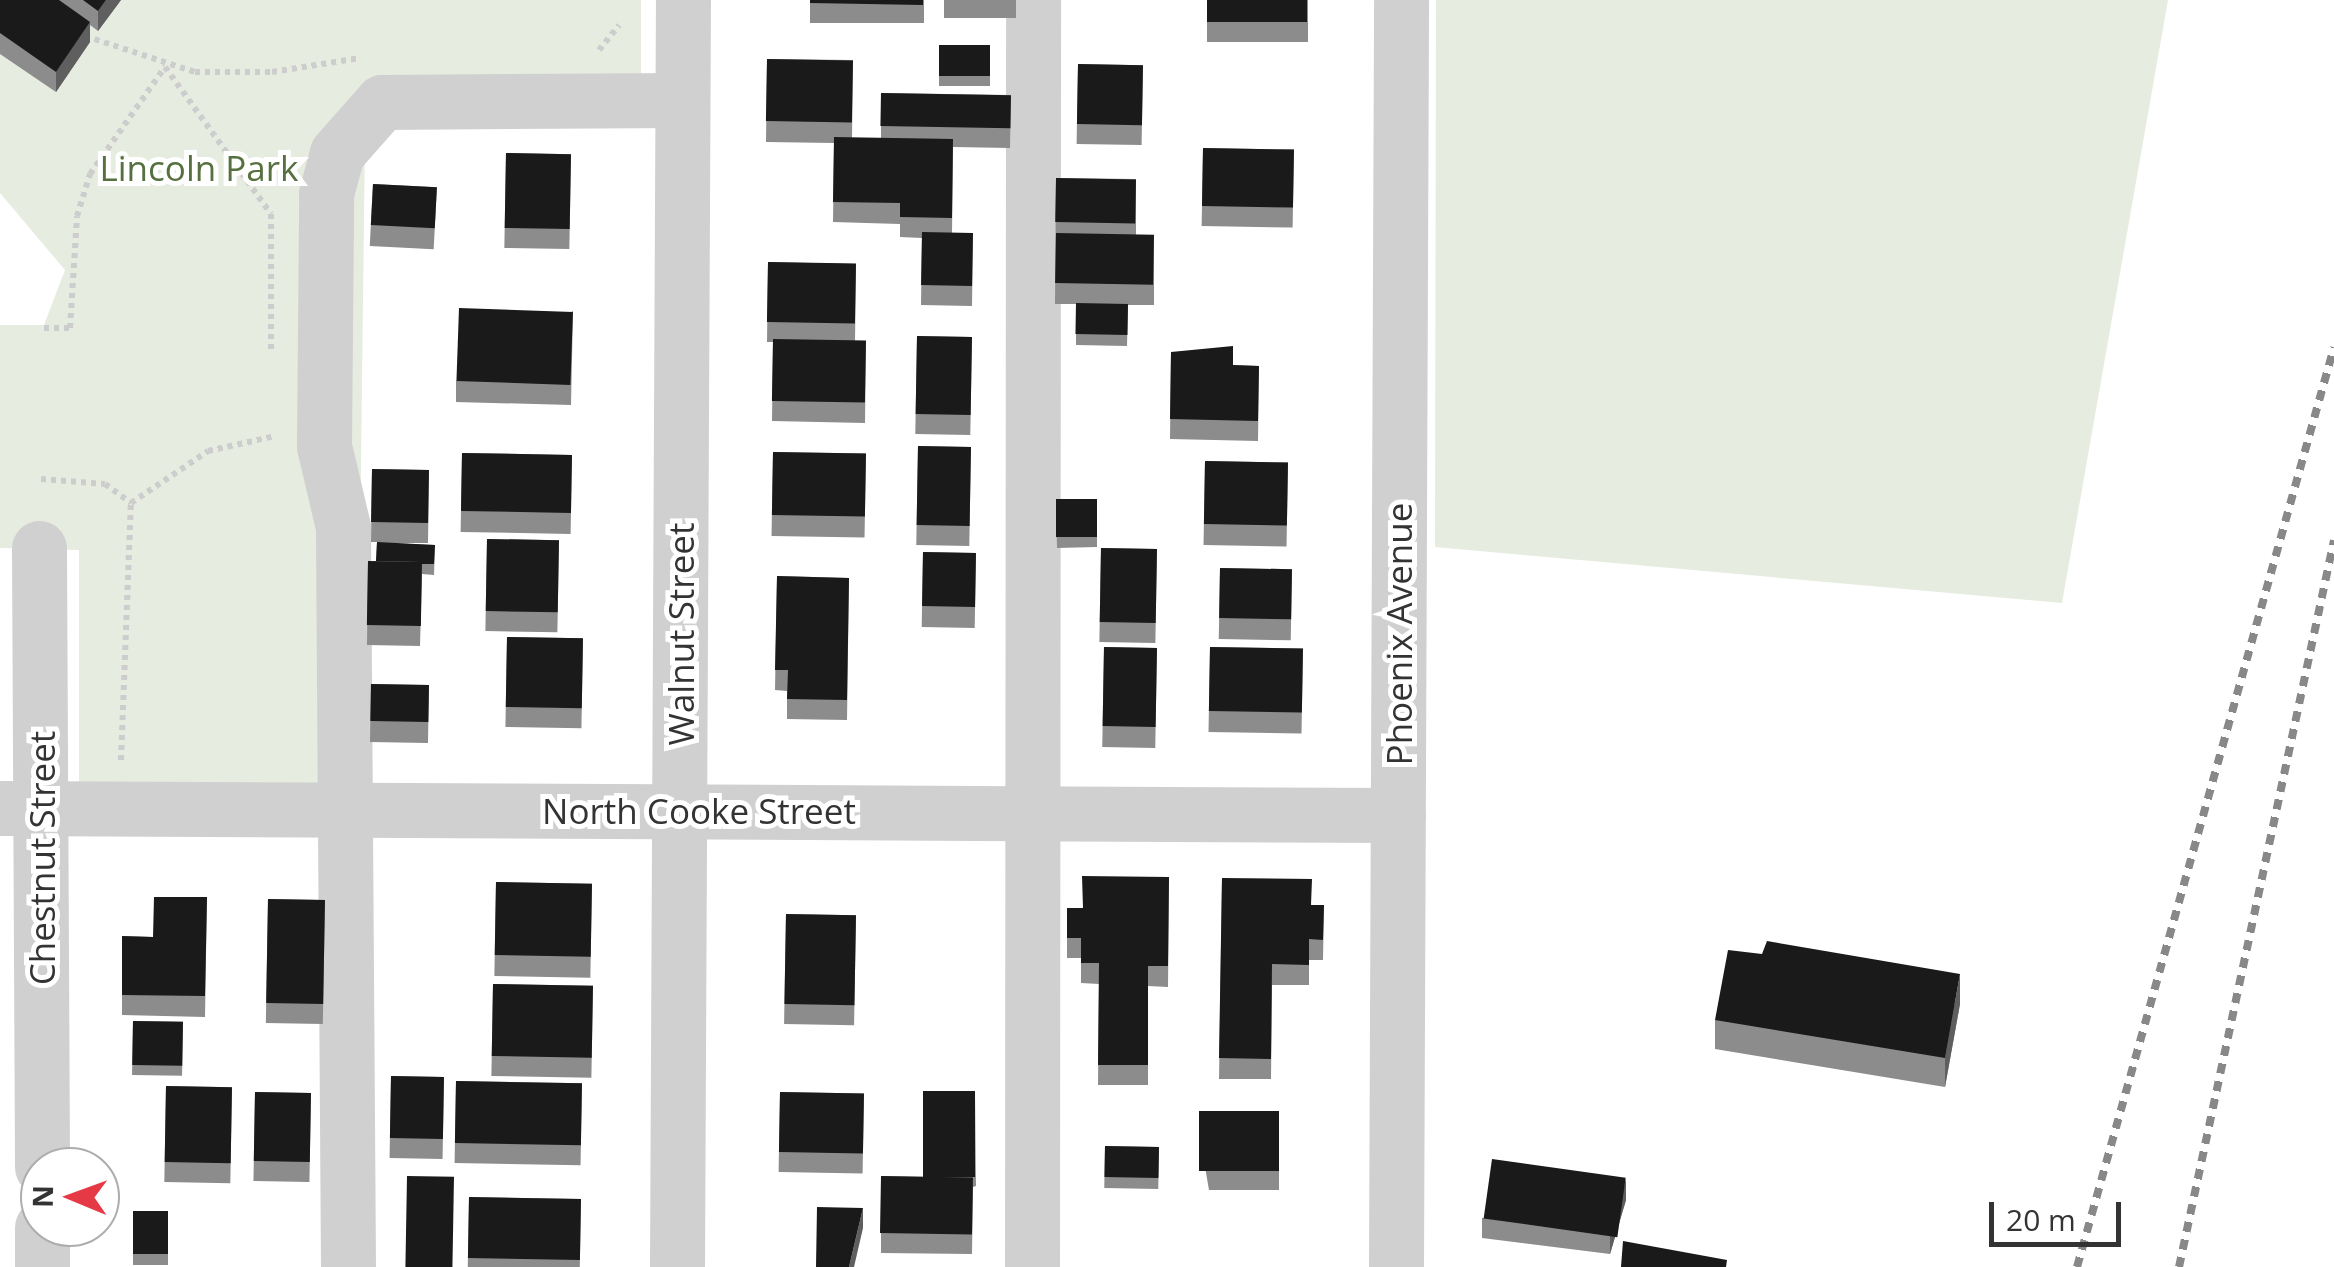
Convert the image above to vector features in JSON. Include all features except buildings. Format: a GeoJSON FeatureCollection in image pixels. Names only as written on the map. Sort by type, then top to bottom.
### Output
{"type":"FeatureCollection","features":[{"type":"Feature","properties":{"kind":"street","name":"Walnut Street"},"geometry":{"type":"LineString","coordinates":[[676,1267],[683,0]]}},
{"type":"Feature","properties":{"kind":"street"},"geometry":{"type":"LineString","coordinates":[[1032,1267],[1036,813],[1033,0]]}},
{"type":"Feature","properties":{"kind":"street","name":"Phoenix Avenue"},"geometry":{"type":"LineString","coordinates":[[1396,1267],[1401,0]]}},
{"type":"Feature","properties":{"kind":"street"},"geometry":{"type":"LineString","coordinates":[[348,1267],[351,810],[343,527],[324,446],[326,194],[337,153],[382,102],[682,100]]}},
{"type":"Feature","properties":{"kind":"street","name":"Chestnut Street"},"geometry":{"type":"LineString","coordinates":[[40,548],[21,808],[41,1147]]}},
{"type":"Feature","properties":{"kind":"street","name":"North Cooke Street"},"geometry":{"type":"LineString","coordinates":[[21,808],[1398,815]]}},
{"type":"Feature","properties":{"kind":"path"},"geometry":{"type":"LineString","coordinates":[[79,32],[165,67],[272,72],[380,57]]}},
{"type":"Feature","properties":{"kind":"path"},"geometry":{"type":"LineString","coordinates":[[44,328],[70,328],[77,216],[90,174],[165,67]]}},
{"type":"Feature","properties":{"kind":"path"},"geometry":{"type":"LineString","coordinates":[[165,67],[271,214],[271,366]]}},
{"type":"Feature","properties":{"kind":"path"},"geometry":{"type":"LineString","coordinates":[[122,766],[124,521],[131,503],[208,451],[271,443],[271,424]]}},
{"type":"Feature","properties":{"kind":"path"},"geometry":{"type":"LineString","coordinates":[[41,479],[105,484],[131,503]]}},
{"type":"Feature","properties":{"kind":"green space","name":"Lincoln Park"},"geometry":{"type":"Polygon","coordinates":[[[0,0],[641,0],[641,112],[387,115],[365,138],[357,789],[79,788],[79,550],[0,548],[0,325],[44,325],[65,270],[0,193],[0,0]]]}},
{"type":"Feature","properties":{"kind":"green space"},"geometry":{"type":"Polygon","coordinates":[[[1436,0],[2168,0],[2062,603],[1435,547],[1436,0]]]}},
{"type":"Feature","properties":{"kind":"railway"},"geometry":{"type":"LineString","coordinates":[[2077,1267],[2334,347]]}},
{"type":"Feature","properties":{"kind":"railway"},"geometry":{"type":"LineString","coordinates":[[2179,1267],[2334,540]]}}]}
